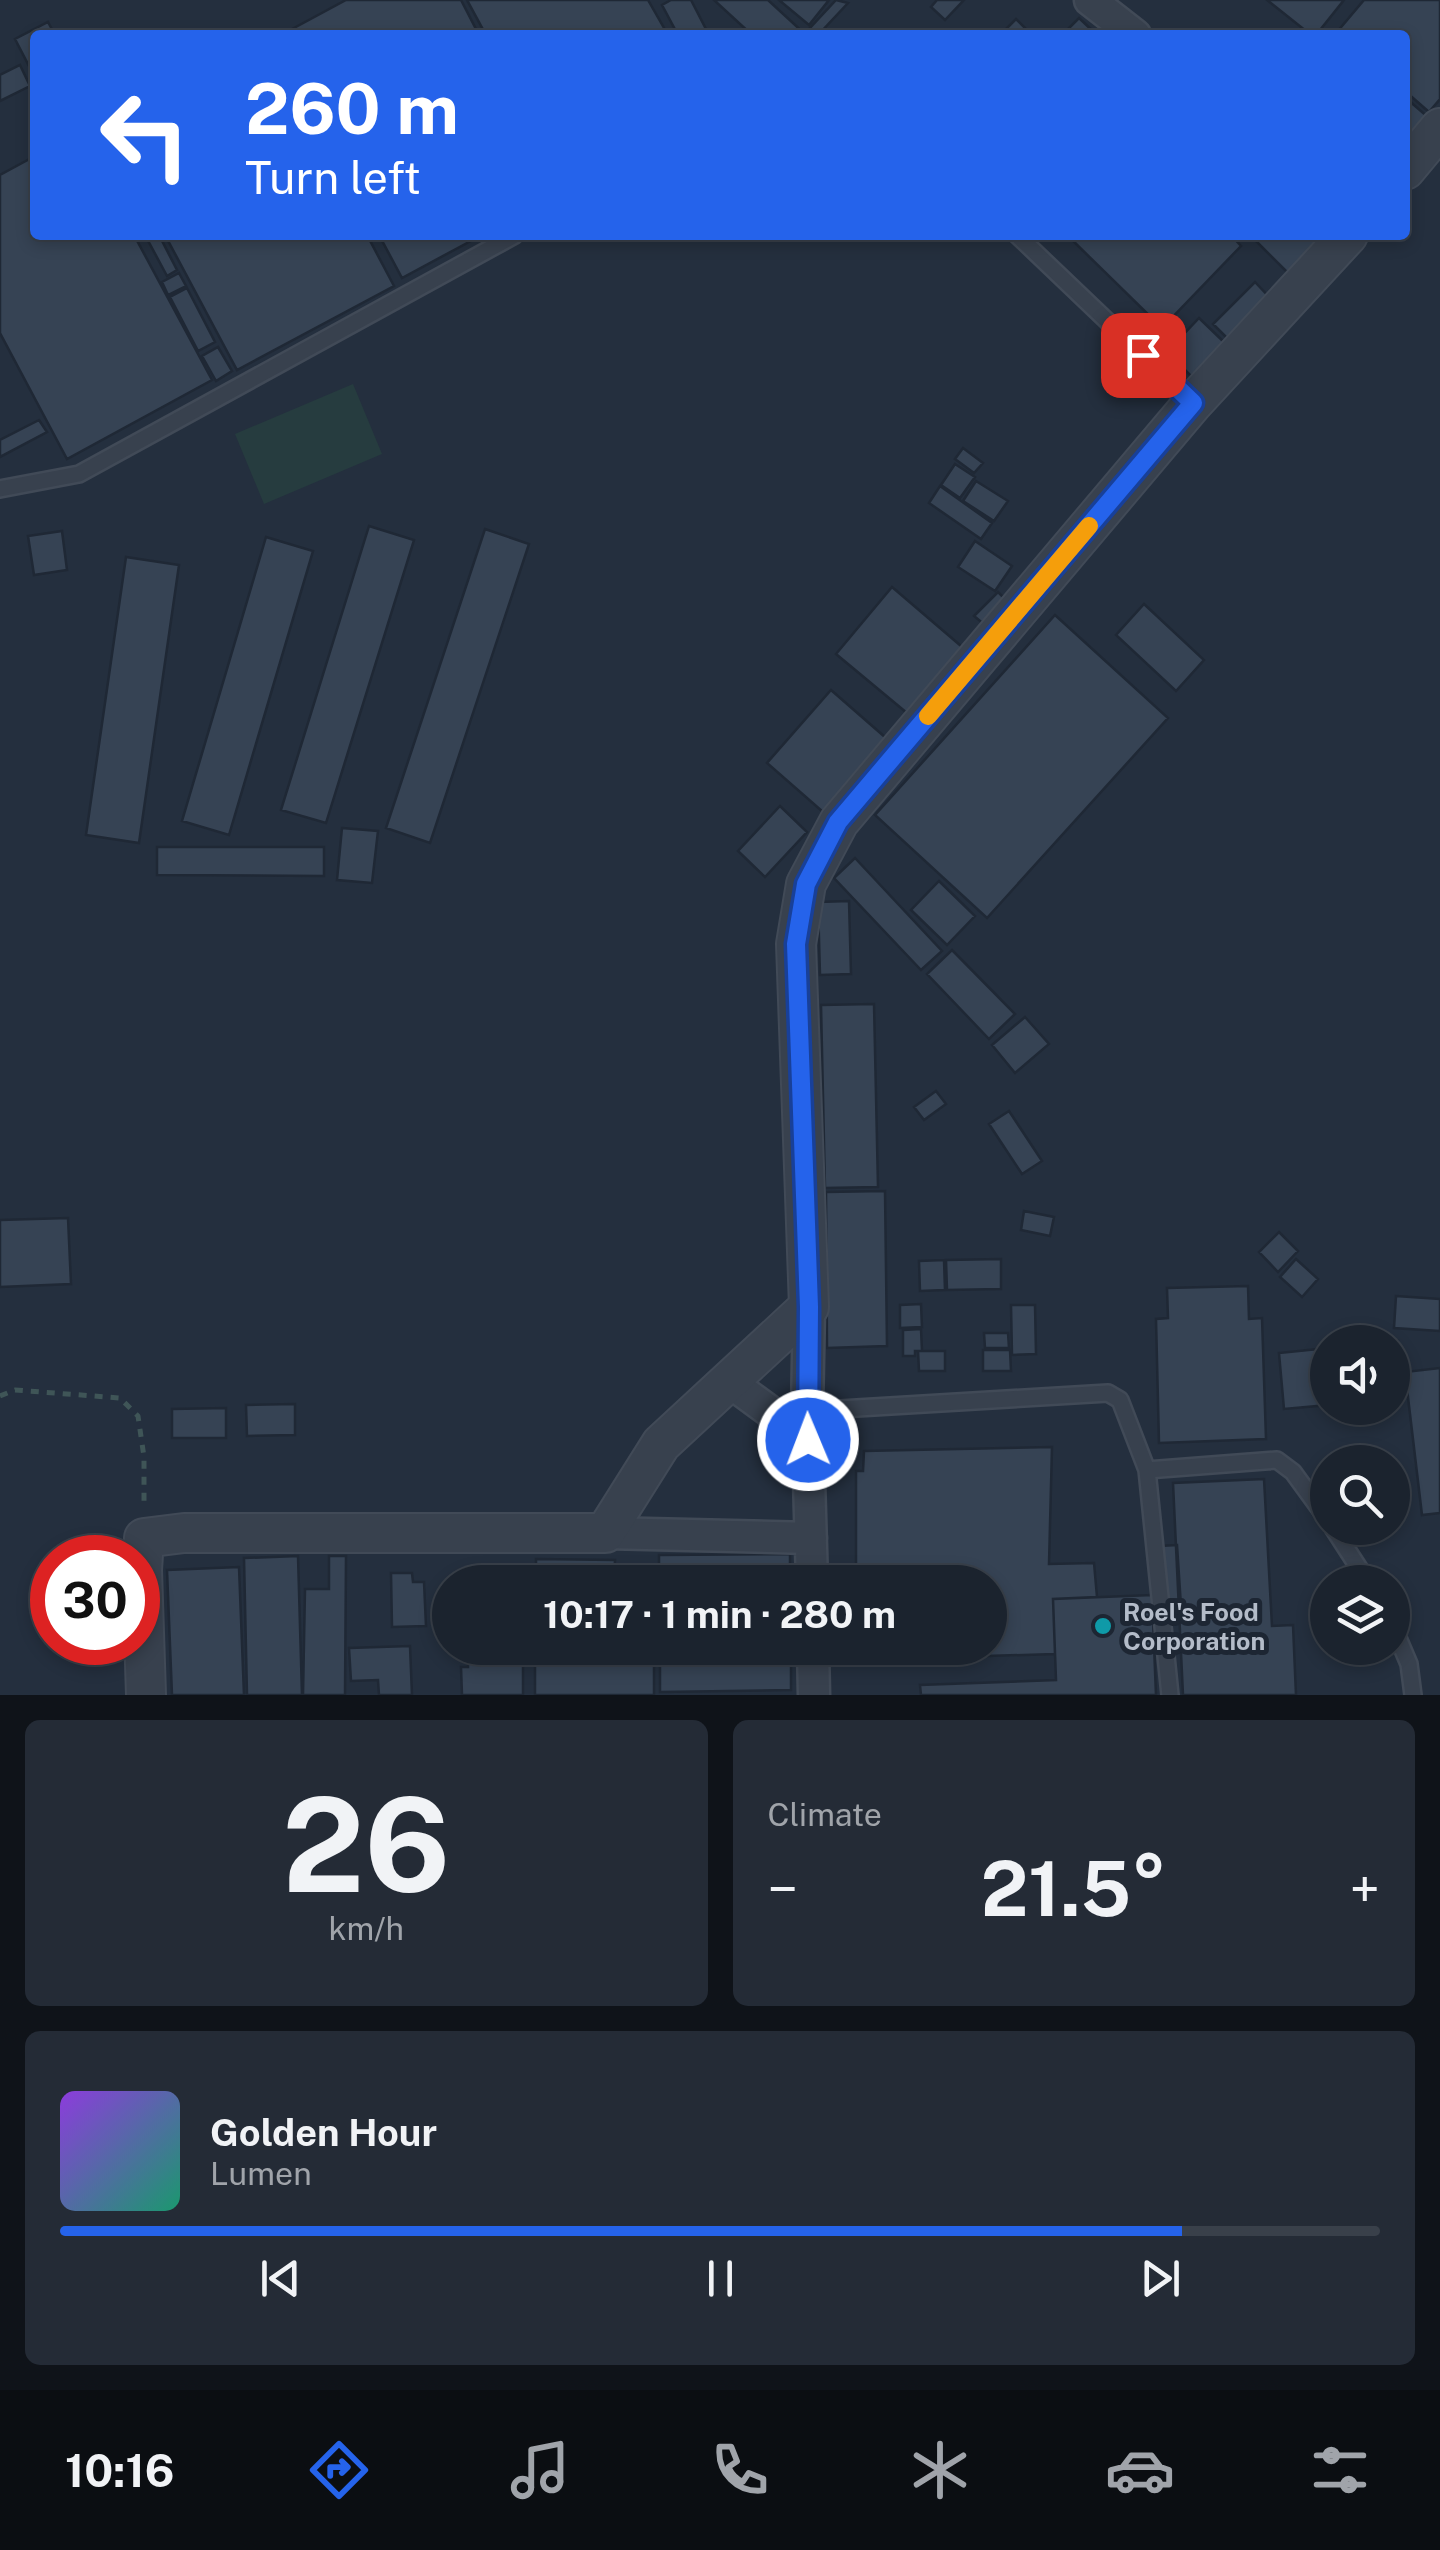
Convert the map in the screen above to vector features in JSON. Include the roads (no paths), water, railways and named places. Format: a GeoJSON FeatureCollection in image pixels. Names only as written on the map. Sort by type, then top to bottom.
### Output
{"type":"FeatureCollection","features":[{"type":"Feature","properties":{"kind":"street"},"geometry":{"type":"LineString","coordinates":[[1090,0],[1129,30]]}},
{"type":"Feature","properties":{"kind":"street"},"geometry":{"type":"LineString","coordinates":[[1410,164],[1440,128]]}},
{"type":"Feature","properties":{"kind":"street"},"geometry":{"type":"LineString","coordinates":[[812,1565],[809,1307],[796,944],[806,884],[838,822],[1193,403],[1343,240]]}},
{"type":"Feature","properties":{"kind":"street"},"geometry":{"type":"LineString","coordinates":[[605,1533],[662,1444],[809,1307]]}},
{"type":"Feature","properties":{"kind":"street"},"geometry":{"type":"LineString","coordinates":[[728,1380],[808,1426]]}},
{"type":"Feature","properties":{"kind":"street"},"geometry":{"type":"LineString","coordinates":[[146,1695],[144,1538],[184,1532],[605,1533],[812,1538]]}},
{"type":"Feature","properties":{"kind":"street"},"geometry":{"type":"LineString","coordinates":[[814,1665],[814,1695]]}},
{"type":"Feature","properties":{"kind":"lane"},"geometry":{"type":"LineString","coordinates":[[0,489],[79,474],[507,240]]}},
{"type":"Feature","properties":{"kind":"lane"},"geometry":{"type":"LineString","coordinates":[[1022,240],[1193,403]]}},
{"type":"Feature","properties":{"kind":"lane"},"geometry":{"type":"LineString","coordinates":[[808,1426],[1108,1393],[1120,1400],[1147,1470],[1170,1695]]}},
{"type":"Feature","properties":{"kind":"lane"},"geometry":{"type":"LineString","coordinates":[[1147,1470],[1277,1460],[1294,1472],[1310,1495]]}},
{"type":"Feature","properties":{"kind":"lane"},"geometry":{"type":"LineString","coordinates":[[1408,1665],[1413,1695]]}},
{"type":"Feature","properties":{"kind":"place","name":"Roel's Food Corporation"},"geometry":{"type":"Point","coordinates":[1103,1626]}}]}
